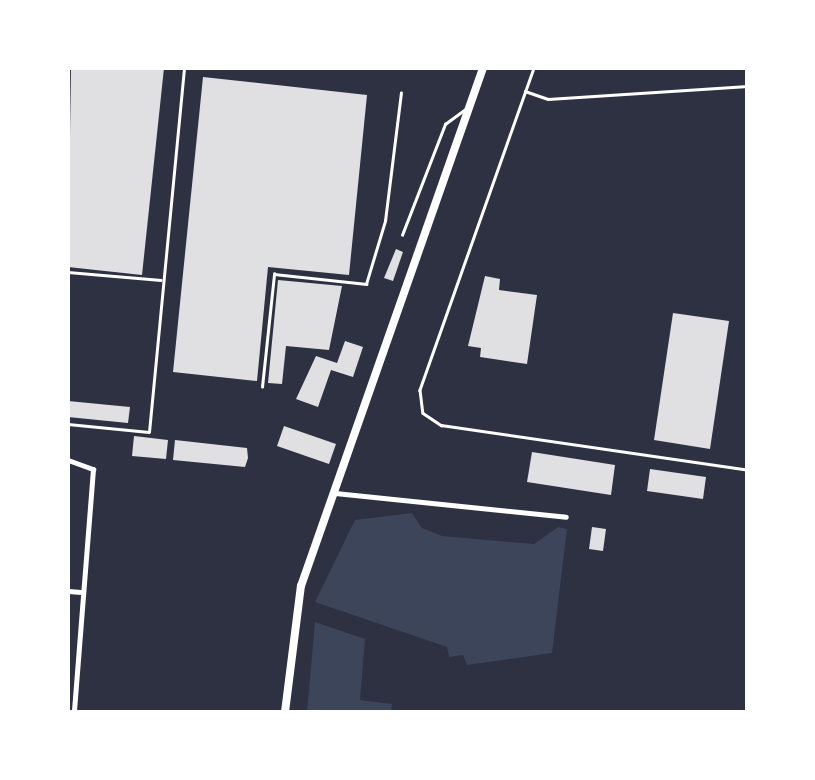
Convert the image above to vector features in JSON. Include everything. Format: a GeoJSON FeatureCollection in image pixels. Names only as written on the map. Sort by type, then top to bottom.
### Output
{"type":"FeatureCollection","features":[{"type":"Feature","properties":{"kind":"main road"},"geometry":{"type":"LineString","coordinates":[[285,712],[301,586],[483,68]]}},
{"type":"Feature","properties":{"kind":"street"},"geometry":{"type":"LineString","coordinates":[[68,460],[93,465],[74,712]]}},
{"type":"Feature","properties":{"kind":"street"},"geometry":{"type":"LineString","coordinates":[[335,493],[566,517]]}},
{"type":"Feature","properties":{"kind":"street"},"geometry":{"type":"LineString","coordinates":[[68,591],[82,592]]}},
{"type":"Feature","properties":{"kind":"lane"},"geometry":{"type":"LineString","coordinates":[[68,424],[148,432],[184,68]]}},
{"type":"Feature","properties":{"kind":"lane"},"geometry":{"type":"LineString","coordinates":[[534,68],[420,390],[423,413],[441,425],[748,470]]}},
{"type":"Feature","properties":{"kind":"lane"},"geometry":{"type":"LineString","coordinates":[[524,91],[548,99],[748,86]]}},
{"type":"Feature","properties":{"kind":"lane"},"geometry":{"type":"LineString","coordinates":[[262,387],[274,274],[366,284],[385,221],[401,94]]}},
{"type":"Feature","properties":{"kind":"lane"},"geometry":{"type":"LineString","coordinates":[[402,235],[445,124],[470,107]]}},
{"type":"Feature","properties":{"kind":"lane"},"geometry":{"type":"LineString","coordinates":[[68,272],[162,280]]}},
{"type":"Feature","properties":{"kind":"shaded area"},"geometry":{"type":"Polygon","coordinates":[[[412,513],[422,528],[442,536],[534,544],[558,527],[567,529],[552,653],[467,665],[463,655],[449,657],[447,647],[315,602],[355,520],[412,513]]]}},
{"type":"Feature","properties":{"kind":"shaded area"},"geometry":{"type":"Polygon","coordinates":[[[315,622],[365,639],[360,700],[392,704],[391,712],[307,712],[315,622]]]}},
{"type":"Feature","properties":{"kind":"building"},"geometry":{"type":"Polygon","coordinates":[[[71,68],[164,68],[142,275],[68,267],[71,68]]]}},
{"type":"Feature","properties":{"kind":"building"},"geometry":{"type":"Polygon","coordinates":[[[203,77],[367,95],[349,275],[268,267],[257,381],[173,372],[203,77]]]}},
{"type":"Feature","properties":{"kind":"building"},"geometry":{"type":"Polygon","coordinates":[[[396,249],[403,252],[393,281],[384,278],[396,249]]]}},
{"type":"Feature","properties":{"kind":"building"},"geometry":{"type":"Polygon","coordinates":[[[485,276],[500,279],[499,290],[537,295],[527,364],[480,357],[481,348],[468,346],[485,276]]]}},
{"type":"Feature","properties":{"kind":"building"},"geometry":{"type":"Polygon","coordinates":[[[278,280],[342,286],[329,350],[286,346],[282,384],[268,383],[278,280]]]}},
{"type":"Feature","properties":{"kind":"building"},"geometry":{"type":"Polygon","coordinates":[[[673,313],[729,321],[710,449],[654,440],[673,313]]]}},
{"type":"Feature","properties":{"kind":"building"},"geometry":{"type":"Polygon","coordinates":[[[345,341],[363,347],[353,377],[331,370],[318,407],[296,399],[316,356],[337,363],[345,341]]]}},
{"type":"Feature","properties":{"kind":"building"},"geometry":{"type":"Polygon","coordinates":[[[68,401],[130,407],[128,423],[68,417],[68,401]]]}},
{"type":"Feature","properties":{"kind":"building"},"geometry":{"type":"Polygon","coordinates":[[[284,426],[336,444],[329,464],[277,446],[284,426]]]}},
{"type":"Feature","properties":{"kind":"building"},"geometry":{"type":"Polygon","coordinates":[[[134,436],[168,440],[166,459],[132,456],[134,436]]]}},
{"type":"Feature","properties":{"kind":"building"},"geometry":{"type":"Polygon","coordinates":[[[175,440],[247,448],[248,458],[245,467],[173,460],[175,440]]]}},
{"type":"Feature","properties":{"kind":"building"},"geometry":{"type":"Polygon","coordinates":[[[532,452],[615,465],[611,495],[527,482],[532,452]]]}},
{"type":"Feature","properties":{"kind":"building"},"geometry":{"type":"Polygon","coordinates":[[[650,469],[706,477],[703,499],[647,491],[650,469]]]}},
{"type":"Feature","properties":{"kind":"building"},"geometry":{"type":"Polygon","coordinates":[[[592,527],[606,529],[603,551],[589,549],[592,527]]]}}]}
